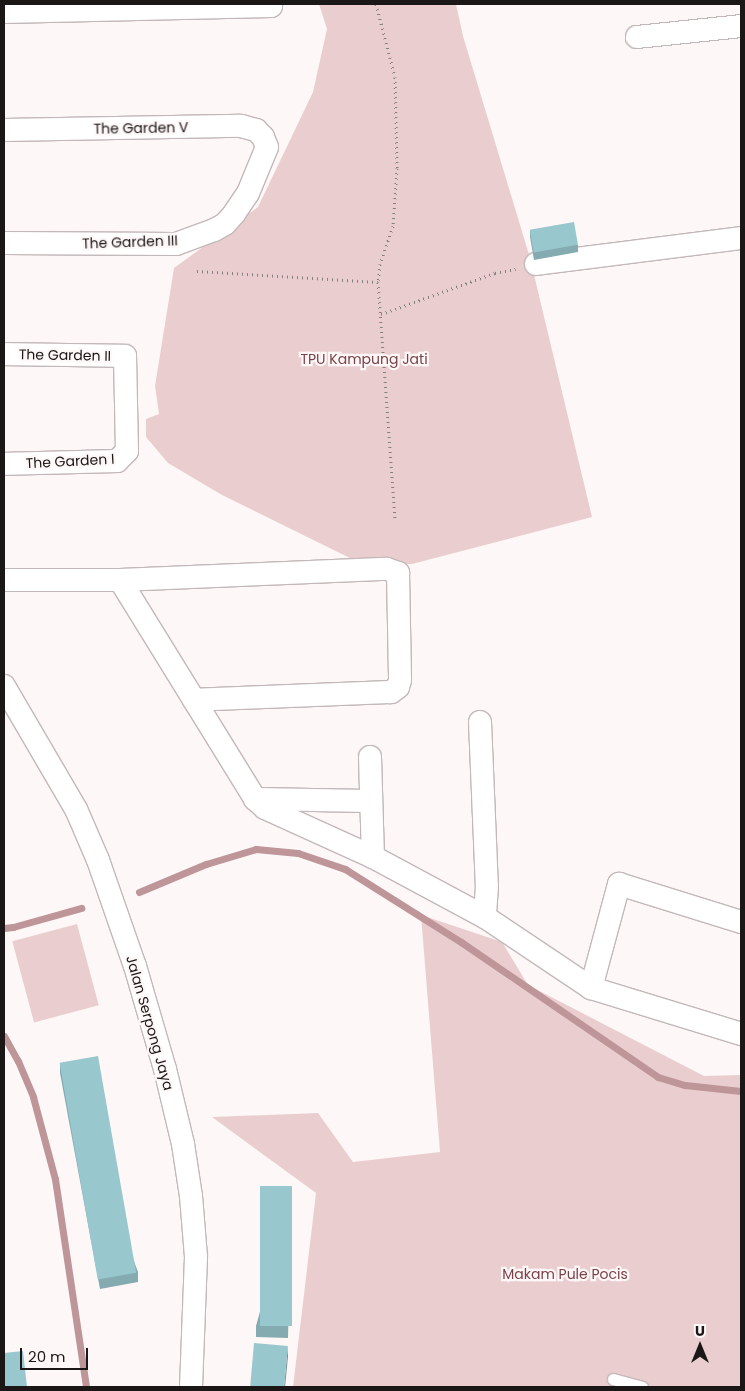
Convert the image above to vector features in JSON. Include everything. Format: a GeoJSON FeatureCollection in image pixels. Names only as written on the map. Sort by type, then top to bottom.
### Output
{"type":"FeatureCollection","features":[{"type":"Feature","properties":{"kind":"street"},"geometry":{"type":"LineString","coordinates":[[4,12],[271,6],[270,4]]}},
{"type":"Feature","properties":{"kind":"street"},"geometry":{"type":"LineString","coordinates":[[637,37],[741,26]]}},
{"type":"Feature","properties":{"kind":"street","name":"The Garden V"},"geometry":{"type":"LineString","coordinates":[[4,130],[241,126],[256,130],[263,137],[267,147]]}},
{"type":"Feature","properties":{"kind":"street","name":"The Garden III"},"geometry":{"type":"LineString","coordinates":[[4,243],[176,244],[225,224],[248,192],[267,147]]}},
{"type":"Feature","properties":{"kind":"street"},"geometry":{"type":"LineString","coordinates":[[536,264],[741,238]]}},
{"type":"Feature","properties":{"kind":"street","name":"The Garden II"},"geometry":{"type":"LineString","coordinates":[[4,354],[126,356]]}},
{"type":"Feature","properties":{"kind":"street","name":"The Garden I"},"geometry":{"type":"LineString","coordinates":[[4,464],[117,461],[122,458],[127,451],[126,356]]}},
{"type":"Feature","properties":{"kind":"street"},"geometry":{"type":"LineString","coordinates":[[4,580],[120,580],[387,569],[398,573],[400,680],[398,687],[391,692],[194,700]]}},
{"type":"Feature","properties":{"kind":"street"},"geometry":{"type":"LineString","coordinates":[[120,580],[255,799],[265,808],[373,857],[485,916],[591,988],[741,1034]]}},
{"type":"Feature","properties":{"kind":"street","name":"Jalan Serpong Jaya"},"geometry":{"type":"LineString","coordinates":[[4,686],[76,809],[123,930],[160,1051],[182,1144],[191,1196],[196,1257],[191,1387]]}},
{"type":"Feature","properties":{"kind":"street"},"geometry":{"type":"LineString","coordinates":[[480,722],[487,886],[485,916]]}},
{"type":"Feature","properties":{"kind":"street"},"geometry":{"type":"LineString","coordinates":[[370,757],[373,857]]}},
{"type":"Feature","properties":{"kind":"street"},"geometry":{"type":"LineString","coordinates":[[255,799],[371,801]]}},
{"type":"Feature","properties":{"kind":"street"},"geometry":{"type":"LineString","coordinates":[[591,988],[619,884],[741,922]]}},
{"type":"Feature","properties":{"kind":"lane"},"geometry":{"type":"LineString","coordinates":[[613,1379],[642,1387]]}},
{"type":"Feature","properties":{"kind":"path"},"geometry":{"type":"LineString","coordinates":[[376,4],[396,77],[396,159],[393,226],[380,264],[378,282],[396,521]]}},
{"type":"Feature","properties":{"kind":"path"},"geometry":{"type":"LineString","coordinates":[[381,314],[495,273],[536,264]]}},
{"type":"Feature","properties":{"kind":"path"},"geometry":{"type":"LineString","coordinates":[[197,271],[378,282]]}},
{"type":"Feature","properties":{"kind":"green space","name":"TPU Kampung Jati"},"geometry":{"type":"Polygon","coordinates":[[[319,4],[456,4],[463,36],[530,258],[592,517],[412,564],[364,565],[222,495],[168,463],[146,437],[146,419],[159,414],[155,386],[174,268],[258,207],[313,92],[327,29],[319,4]]]}},
{"type":"Feature","properties":{"kind":"green space","name":"Makam Pule Pocis"},"geometry":{"type":"Polygon","coordinates":[[[421,915],[502,942],[528,985],[704,1076],[741,1075],[741,1387],[293,1387],[316,1193],[212,1117],[318,1113],[353,1162],[440,1152],[421,915]]]}},
{"type":"Feature","properties":{"kind":"green space"},"geometry":{"type":"Polygon","coordinates":[[[77,924],[99,1005],[34,1022],[12,941],[77,924]]]}},
{"type":"Feature","properties":{"kind":"building"},"geometry":{"type":"Polygon","coordinates":[[[574,222],[578,245],[534,252],[530,230],[574,222]]]}},
{"type":"Feature","properties":{"kind":"building"},"geometry":{"type":"Polygon","coordinates":[[[98,1056],[136,1273],[98,1279],[60,1063],[98,1056]]]}},
{"type":"Feature","properties":{"kind":"building"},"geometry":{"type":"Polygon","coordinates":[[[260,1186],[292,1186],[292,1326],[260,1326],[260,1186]]]}},
{"type":"Feature","properties":{"kind":"building"},"geometry":{"type":"Polygon","coordinates":[[[254,1343],[288,1346],[284,1387],[250,1387],[254,1343]]]}},
{"type":"Feature","properties":{"kind":"building"},"geometry":{"type":"Polygon","coordinates":[[[23,1351],[27,1387],[4,1387],[4,1353],[23,1351]]]}},
{"type":"Feature","properties":{"kind":"waterway"},"geometry":{"type":"LineString","coordinates":[[139,892],[206,864],[256,849],[298,853],[345,869],[461,942],[658,1077],[685,1085],[741,1091]]}},
{"type":"Feature","properties":{"kind":"waterway"},"geometry":{"type":"LineString","coordinates":[[4,928],[81,908]]}},
{"type":"Feature","properties":{"kind":"waterway"},"geometry":{"type":"LineString","coordinates":[[4,1036],[18,1061],[33,1097],[55,1179],[86,1387]]}}]}
